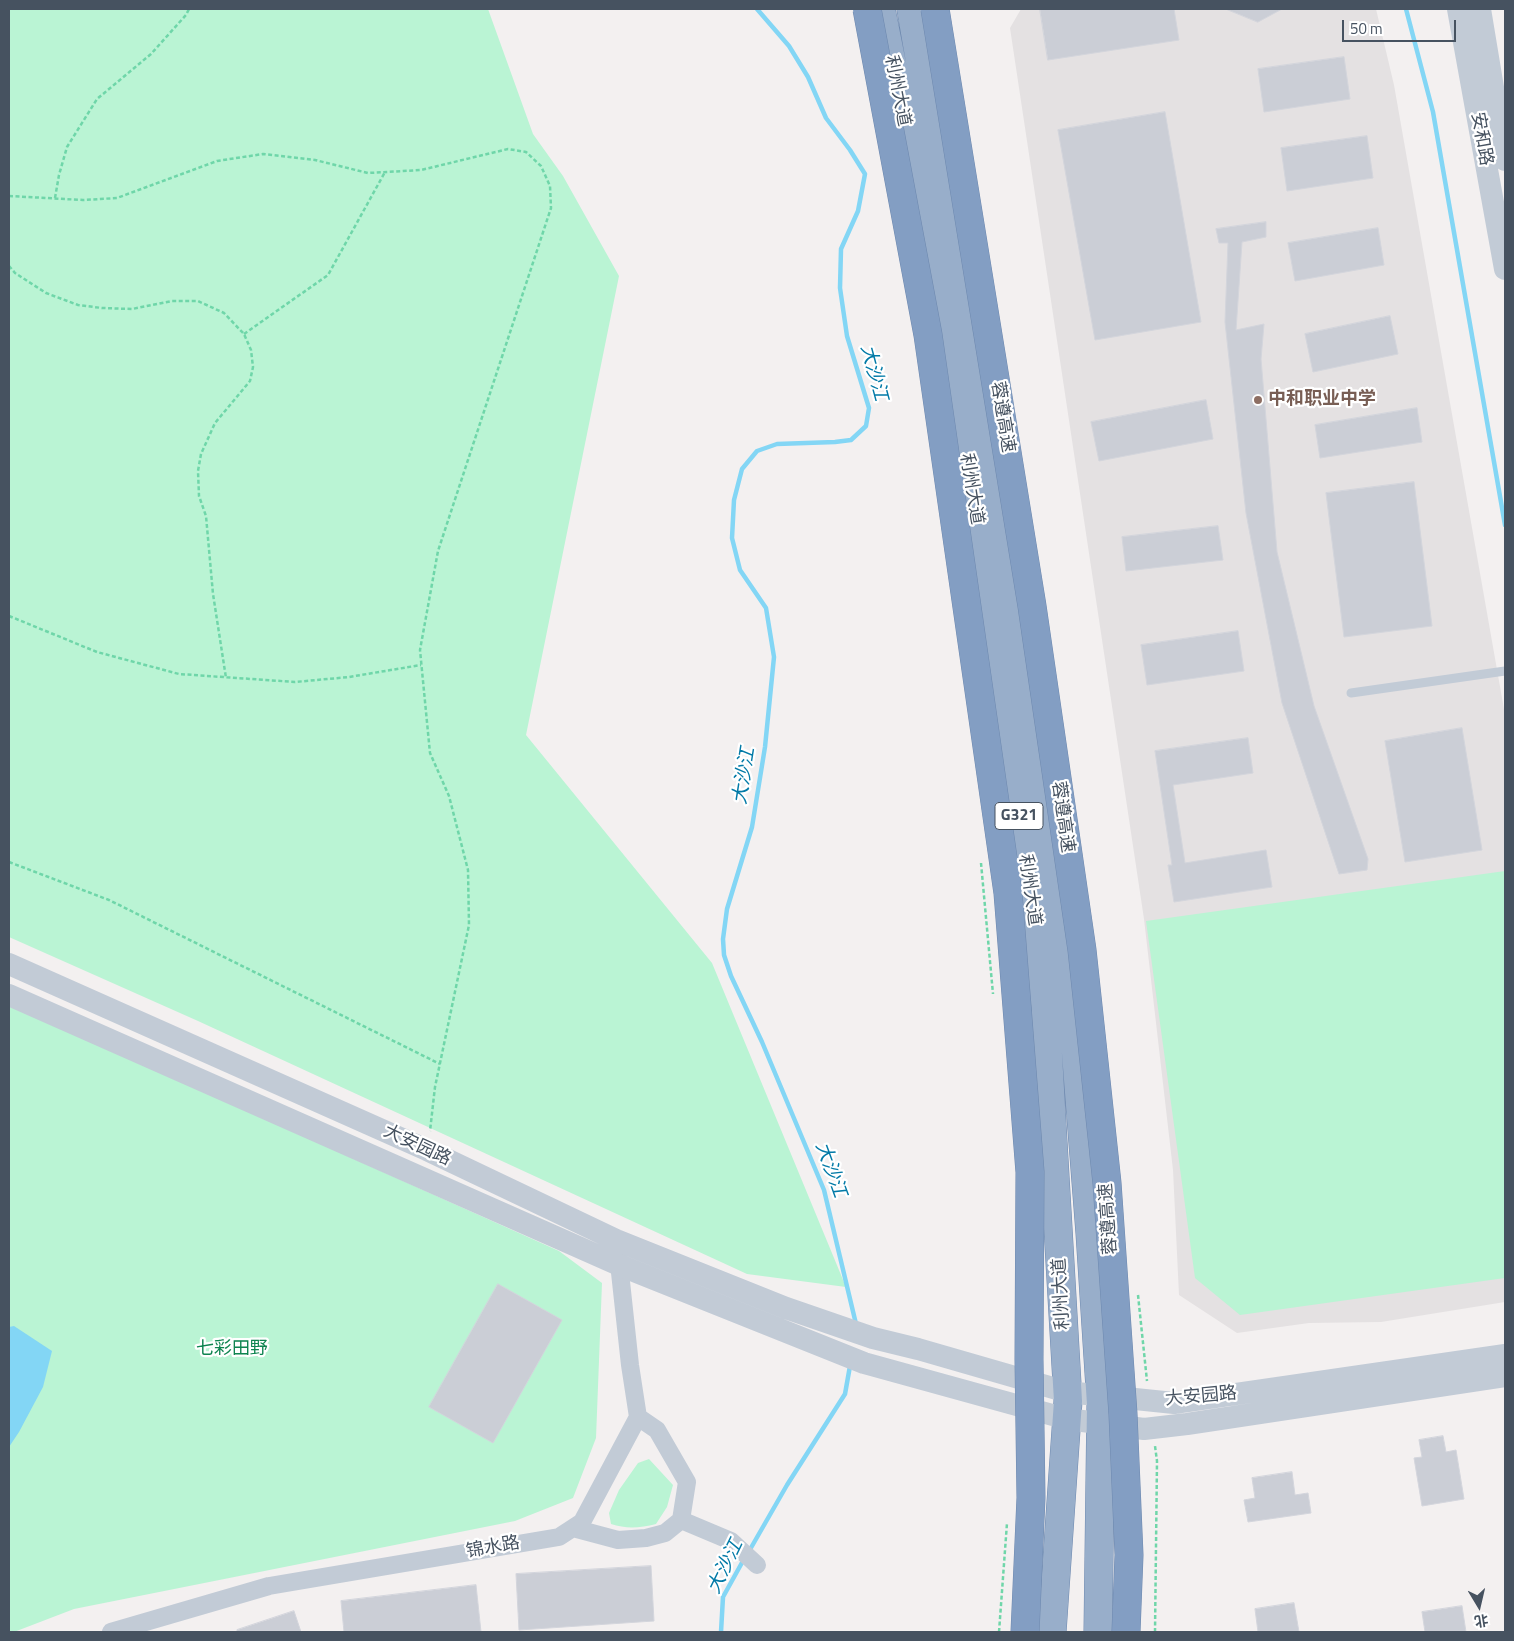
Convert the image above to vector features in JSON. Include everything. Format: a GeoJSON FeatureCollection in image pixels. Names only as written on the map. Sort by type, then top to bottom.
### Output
{"type":"FeatureCollection","features":[{"type":"Feature","properties":{"kind":"highway"},"geometry":{"type":"LineString","coordinates":[[866,9],[928,336],[1008,893],[1030,1172],[1029,1359],[1031,1498],[1024,1632]]}},
{"type":"Feature","properties":{"kind":"highway","name":"利州大道"},"geometry":{"type":"LineString","coordinates":[[881,9],[953,371],[1003,696],[1045,1003],[1067,1392],[1052,1632]]}},
{"type":"Feature","properties":{"kind":"highway","name":"利州大道"},"geometry":{"type":"LineString","coordinates":[[910,9],[984,434],[1060,920],[1073,1015],[1101,1396],[1098,1632]]}},
{"type":"Feature","properties":{"kind":"highway","name":"蓉遵高速"},"geometry":{"type":"LineString","coordinates":[[935,9],[1032,606],[1082,950],[1107,1183],[1123,1414],[1129,1556],[1126,1632]]}},
{"type":"Feature","properties":{"kind":"street","name":"安和路"},"geometry":{"type":"LineString","coordinates":[[1458,9],[1505,269]]}},
{"type":"Feature","properties":{"kind":"street","name":"安和路"},"geometry":{"type":"LineString","coordinates":[[1480,9],[1505,160]]}},
{"type":"Feature","properties":{"kind":"street","name":"大安园路"},"geometry":{"type":"LineString","coordinates":[[9,964],[427,1150],[616,1240],[827,1323],[873,1338],[1067,1392],[1174,1403],[1505,1355]]}},
{"type":"Feature","properties":{"kind":"street"},"geometry":{"type":"LineString","coordinates":[[9,995],[619,1265],[864,1363],[1066,1419],[1144,1429],[1505,1376]]}},
{"type":"Feature","properties":{"kind":"street"},"geometry":{"type":"LineString","coordinates":[[573,1528],[618,1540],[646,1538],[665,1532],[681,1520],[687,1482],[657,1430],[638,1417],[630,1365],[616,1240]]}},
{"type":"Feature","properties":{"kind":"street","name":"锦水路"},"geometry":{"type":"LineString","coordinates":[[111,1632],[269,1586],[559,1536],[582,1522],[638,1417]]}},
{"type":"Feature","properties":{"kind":"street"},"geometry":{"type":"LineString","coordinates":[[681,1520],[731,1541],[757,1565]]}},
{"type":"Feature","properties":{"kind":"lane"},"geometry":{"type":"LineString","coordinates":[[1351,693],[1505,671]]}},
{"type":"Feature","properties":{"kind":"path"},"geometry":{"type":"LineString","coordinates":[[55,198],[67,147],[97,99],[151,54],[186,15],[189,9]]}},
{"type":"Feature","properties":{"kind":"path"},"geometry":{"type":"LineString","coordinates":[[9,196],[83,200],[117,198],[216,160],[263,154],[315,160],[368,173],[421,170],[508,149],[526,152],[541,166],[550,186],[551,208],[438,551],[420,650],[430,753],[449,796],[468,870],[469,925],[435,1087],[427,1150]]}},
{"type":"Feature","properties":{"kind":"path"},"geometry":{"type":"LineString","coordinates":[[244,334],[328,275],[385,172]]}},
{"type":"Feature","properties":{"kind":"path"},"geometry":{"type":"LineString","coordinates":[[9,266],[15,273],[46,293],[78,305],[132,309],[172,301],[198,301],[224,312],[244,334],[251,350],[253,367],[250,381],[215,423],[201,454],[198,471],[199,496],[206,516],[213,594],[226,678]]}},
{"type":"Feature","properties":{"kind":"path"},"geometry":{"type":"LineString","coordinates":[[9,616],[97,652],[179,674],[295,682],[350,677],[421,665]]}},
{"type":"Feature","properties":{"kind":"path"},"geometry":{"type":"LineString","coordinates":[[980,859],[993,998]]}},
{"type":"Feature","properties":{"kind":"path"},"geometry":{"type":"LineString","coordinates":[[9,862],[109,900],[440,1064]]}},
{"type":"Feature","properties":{"kind":"path"},"geometry":{"type":"LineString","coordinates":[[1000,1632],[1007,1523]]}},
{"type":"Feature","properties":{"kind":"shaded area","name":"中和职业中学"},"geometry":{"type":"Polygon","coordinates":[[[1021,9],[1376,9],[1394,85],[1505,715],[1505,1302],[1381,1322],[1309,1323],[1237,1333],[1179,1295],[1173,1170],[1144,919],[1010,28],[1021,9]]]}},
{"type":"Feature","properties":{"kind":"green space"},"geometry":{"type":"Polygon","coordinates":[[[9,9],[488,9],[533,134],[563,176],[619,276],[526,735],[712,963],[846,1287],[747,1274],[198,1021],[9,937],[9,9]]]}},
{"type":"Feature","properties":{"kind":"green space"},"geometry":{"type":"Polygon","coordinates":[[[1505,871],[1505,1278],[1240,1315],[1195,1278],[1146,921],[1505,871]]]}},
{"type":"Feature","properties":{"kind":"green space","name":"七彩田野"},"geometry":{"type":"Polygon","coordinates":[[[9,1004],[559,1251],[602,1283],[596,1438],[573,1498],[515,1521],[74,1609],[14,1632],[9,1632],[9,1004]]]}},
{"type":"Feature","properties":{"kind":"green space"},"geometry":{"type":"Polygon","coordinates":[[[649,1459],[673,1485],[667,1507],[656,1524],[622,1527],[611,1524],[609,1513],[619,1490],[638,1463],[649,1459]]]}},
{"type":"Feature","properties":{"kind":"water"},"geometry":{"type":"Polygon","coordinates":[[[14,1326],[52,1351],[43,1387],[9,1447],[9,1327],[14,1326]]]}},
{"type":"Feature","properties":{"kind":"building"},"geometry":{"type":"Polygon","coordinates":[[[1040,9],[1174,9],[1179,40],[1048,60],[1040,9]]]}},
{"type":"Feature","properties":{"kind":"building"},"geometry":{"type":"Polygon","coordinates":[[[1226,9],[1282,9],[1258,22],[1226,9]]]}},
{"type":"Feature","properties":{"kind":"building"},"geometry":{"type":"Polygon","coordinates":[[[1344,57],[1350,99],[1264,112],[1258,69],[1344,57]]]}},
{"type":"Feature","properties":{"kind":"building"},"geometry":{"type":"Polygon","coordinates":[[[1165,112],[1201,322],[1095,340],[1058,130],[1165,112]]]}},
{"type":"Feature","properties":{"kind":"building"},"geometry":{"type":"Polygon","coordinates":[[[1367,136],[1373,178],[1287,191],[1281,148],[1367,136]]]}},
{"type":"Feature","properties":{"kind":"building"},"geometry":{"type":"Polygon","coordinates":[[[1266,222],[1266,237],[1242,242],[1236,330],[1264,324],[1261,359],[1277,552],[1314,706],[1368,859],[1367,870],[1339,874],[1282,703],[1246,513],[1225,322],[1228,243],[1219,243],[1216,229],[1266,222]]]}},
{"type":"Feature","properties":{"kind":"building"},"geometry":{"type":"Polygon","coordinates":[[[1378,228],[1384,265],[1295,281],[1288,243],[1378,228]]]}},
{"type":"Feature","properties":{"kind":"building"},"geometry":{"type":"Polygon","coordinates":[[[1390,316],[1398,354],[1313,372],[1305,334],[1390,316]]]}},
{"type":"Feature","properties":{"kind":"building"},"geometry":{"type":"Polygon","coordinates":[[[1206,400],[1213,439],[1099,461],[1091,422],[1206,400]]]}},
{"type":"Feature","properties":{"kind":"building"},"geometry":{"type":"Polygon","coordinates":[[[1417,408],[1422,442],[1320,458],[1315,425],[1417,408]]]}},
{"type":"Feature","properties":{"kind":"building"},"geometry":{"type":"Polygon","coordinates":[[[1414,482],[1432,626],[1344,637],[1326,493],[1414,482]]]}},
{"type":"Feature","properties":{"kind":"building"},"geometry":{"type":"Polygon","coordinates":[[[1218,526],[1223,560],[1126,571],[1122,537],[1218,526]]]}},
{"type":"Feature","properties":{"kind":"building"},"geometry":{"type":"Polygon","coordinates":[[[1238,631],[1244,671],[1147,685],[1141,645],[1238,631]]]}},
{"type":"Feature","properties":{"kind":"building"},"geometry":{"type":"Polygon","coordinates":[[[1462,728],[1482,850],[1405,862],[1385,741],[1462,728]]]}},
{"type":"Feature","properties":{"kind":"building"},"geometry":{"type":"Polygon","coordinates":[[[1248,738],[1253,773],[1173,785],[1185,863],[1266,850],[1272,887],[1174,902],[1168,865],[1172,865],[1155,751],[1248,738]]]}},
{"type":"Feature","properties":{"kind":"building"},"geometry":{"type":"Polygon","coordinates":[[[498,1284],[562,1320],[493,1443],[429,1407],[498,1284]]]}},
{"type":"Feature","properties":{"kind":"building"},"geometry":{"type":"Polygon","coordinates":[[[1443,1436],[1446,1452],[1456,1450],[1464,1499],[1422,1506],[1414,1458],[1422,1457],[1419,1440],[1443,1436]]]}},
{"type":"Feature","properties":{"kind":"building"},"geometry":{"type":"Polygon","coordinates":[[[1292,1472],[1295,1495],[1308,1493],[1311,1513],[1248,1522],[1244,1500],[1255,1498],[1252,1478],[1292,1472]]]}},
{"type":"Feature","properties":{"kind":"building"},"geometry":{"type":"Polygon","coordinates":[[[651,1566],[654,1621],[519,1630],[516,1574],[651,1566]]]}},
{"type":"Feature","properties":{"kind":"building"},"geometry":{"type":"Polygon","coordinates":[[[476,1585],[481,1632],[344,1632],[341,1601],[476,1585]]]}},
{"type":"Feature","properties":{"kind":"building"},"geometry":{"type":"Polygon","coordinates":[[[1294,1603],[1299,1632],[1258,1632],[1255,1609],[1294,1603]]]}},
{"type":"Feature","properties":{"kind":"building"},"geometry":{"type":"Polygon","coordinates":[[[1462,1606],[1466,1632],[1425,1632],[1422,1612],[1462,1606]]]}},
{"type":"Feature","properties":{"kind":"building"},"geometry":{"type":"Polygon","coordinates":[[[294,1611],[301,1632],[237,1632],[237,1630],[294,1611]]]}},
{"type":"Feature","properties":{"kind":"waterway","name":"大沙江"},"geometry":{"type":"LineString","coordinates":[[757,9],[789,46],[808,77],[826,118],[865,174],[858,211],[841,249],[840,288],[847,336],[869,408],[866,426],[851,440],[777,444],[757,451],[742,469],[734,500],[732,538],[740,570],[766,608],[774,657],[765,747],[752,827],[727,909],[723,939],[724,955],[731,976],[762,1042],[824,1190],[856,1324]]}},
{"type":"Feature","properties":{"kind":"waterway"},"geometry":{"type":"LineString","coordinates":[[1406,9],[1433,112],[1505,525]]}},
{"type":"Feature","properties":{"kind":"waterway","name":"大沙江"},"geometry":{"type":"LineString","coordinates":[[748,1553],[787,1485],[845,1394],[850,1366]]}},
{"type":"Feature","properties":{"kind":"waterway","name":"大沙江"},"geometry":{"type":"LineString","coordinates":[[721,1632],[723,1597],[744,1559]]}},
{"type":"Feature","properties":{"kind":"place","name":"中和职业中学"},"geometry":{"type":"Point","coordinates":[1258,400]}}]}
